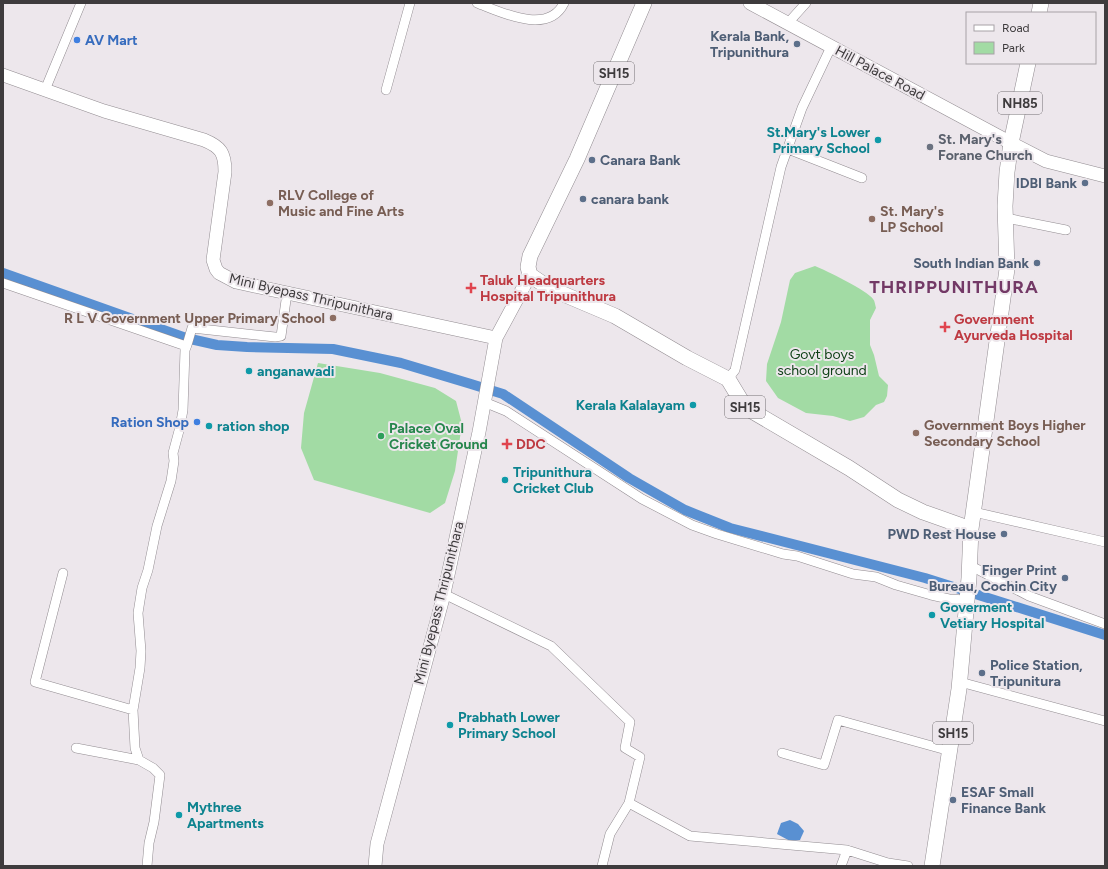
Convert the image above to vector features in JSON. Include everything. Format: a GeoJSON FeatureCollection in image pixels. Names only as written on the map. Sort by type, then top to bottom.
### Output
{"type":"FeatureCollection","features":[{"type":"Feature","properties":{"kind":"main road","name":"SH15"},"geometry":{"type":"LineString","coordinates":[[644,3],[577,159],[530,256],[528,267],[530,275],[549,288],[615,316],[687,358],[728,379],[745,407],[849,468],[898,500],[923,512],[971,529]]}},
{"type":"Feature","properties":{"kind":"main road","name":"Hill Palace Road"},"geometry":{"type":"LineString","coordinates":[[750,3],[1011,143]]}},
{"type":"Feature","properties":{"kind":"main road","name":"NH85"},"geometry":{"type":"LineString","coordinates":[[1011,143],[1028,64]]}},
{"type":"Feature","properties":{"kind":"main road","name":"Mini Byepass Thripunithara"},"geometry":{"type":"LineString","coordinates":[[3,75],[104,111],[204,140],[218,147],[222,152],[225,166],[213,255],[217,271],[226,278],[236,282],[496,338]]}},
{"type":"Feature","properties":{"kind":"main road","name":"SH15"},"geometry":{"type":"LineString","coordinates":[[932,866],[960,682],[971,529],[1007,269],[1007,172],[1011,143]]}},
{"type":"Feature","properties":{"kind":"main road"},"geometry":{"type":"LineString","coordinates":[[1011,143],[1046,161],[1105,176]]}},
{"type":"Feature","properties":{"kind":"main road","name":"Mini Byepass Thripunithara"},"geometry":{"type":"LineString","coordinates":[[375,866],[377,844],[444,594],[485,401],[496,338],[530,275]]}},
{"type":"Feature","properties":{"kind":"street"},"geometry":{"type":"LineString","coordinates":[[45,90],[81,3]]}},
{"type":"Feature","properties":{"kind":"street"},"geometry":{"type":"LineString","coordinates":[[386,90],[410,3]]}},
{"type":"Feature","properties":{"kind":"street"},"geometry":{"type":"LineString","coordinates":[[477,3],[521,19],[547,19],[561,9],[564,3]]}},
{"type":"Feature","properties":{"kind":"street"},"geometry":{"type":"LineString","coordinates":[[788,24],[806,3]]}},
{"type":"Feature","properties":{"kind":"street"},"geometry":{"type":"LineString","coordinates":[[728,379],[735,370],[781,167],[802,108],[831,47]]}},
{"type":"Feature","properties":{"kind":"street"},"geometry":{"type":"LineString","coordinates":[[788,149],[862,178]]}},
{"type":"Feature","properties":{"kind":"street"},"geometry":{"type":"LineString","coordinates":[[1006,218],[1066,230]]}},
{"type":"Feature","properties":{"kind":"street"},"geometry":{"type":"LineString","coordinates":[[3,283],[179,344],[189,341]]}},
{"type":"Feature","properties":{"kind":"street"},"geometry":{"type":"LineString","coordinates":[[139,760],[135,748],[133,710],[140,668],[141,651],[138,613],[140,597],[157,526],[171,481],[174,461],[173,453],[183,410],[185,350],[192,328],[275,337],[281,336],[287,293]]}},
{"type":"Feature","properties":{"kind":"street"},"geometry":{"type":"LineString","coordinates":[[485,401],[506,411],[642,499],[692,525],[717,534],[783,554],[797,556],[853,574],[876,577],[896,585],[949,600],[966,600]]}},
{"type":"Feature","properties":{"kind":"street"},"geometry":{"type":"LineString","coordinates":[[974,512],[1105,542]]}},
{"type":"Feature","properties":{"kind":"street"},"geometry":{"type":"LineString","coordinates":[[969,571],[1029,596],[1105,624]]}},
{"type":"Feature","properties":{"kind":"street"},"geometry":{"type":"LineString","coordinates":[[63,573],[35,682],[133,710]]}},
{"type":"Feature","properties":{"kind":"street"},"geometry":{"type":"LineString","coordinates":[[444,594],[551,646],[630,722],[625,748],[640,757],[629,803],[610,834],[602,866]]}},
{"type":"Feature","properties":{"kind":"street"},"geometry":{"type":"LineString","coordinates":[[960,682],[1105,720]]}},
{"type":"Feature","properties":{"kind":"street"},"geometry":{"type":"LineString","coordinates":[[782,753],[824,765],[838,720],[950,751]]}},
{"type":"Feature","properties":{"kind":"street"},"geometry":{"type":"LineString","coordinates":[[76,748],[139,760],[153,768],[160,775],[154,822],[149,843],[147,866]]}},
{"type":"Feature","properties":{"kind":"street"},"geometry":{"type":"LineString","coordinates":[[629,803],[690,836],[847,850],[888,864],[908,866]]}},
{"type":"Feature","properties":{"kind":"street"},"geometry":{"type":"LineString","coordinates":[[841,866],[847,850]]}},
{"type":"Feature","properties":{"kind":"green space","name":"Govt boys school ground"},"geometry":{"type":"Polygon","coordinates":[[[815,266],[855,286],[869,295],[874,300],[876,308],[870,320],[870,345],[879,376],[888,385],[887,396],[884,402],[876,405],[864,417],[850,421],[833,416],[806,413],[778,398],[766,381],[767,364],[781,322],[790,280],[795,273],[815,266]]]}},
{"type":"Feature","properties":{"kind":"green space","name":"Palace Oval Cricket Ground"},"geometry":{"type":"Polygon","coordinates":[[[318,363],[380,373],[435,388],[456,401],[462,424],[455,471],[445,503],[430,513],[314,480],[301,448],[304,413],[318,363]]]}},
{"type":"Feature","properties":{"kind":"water"},"geometry":{"type":"Polygon","coordinates":[[[790,820],[798,824],[804,831],[800,840],[790,841],[777,834],[781,823],[790,820]]]}},
{"type":"Feature","properties":{"kind":"waterway"},"geometry":{"type":"LineString","coordinates":[[3,273],[186,338],[217,345],[333,349],[401,363],[503,394],[629,478],[685,510],[730,528],[925,578],[1105,635]]}},
{"type":"Feature","properties":{"kind":"place","name":"AV Mart"},"geometry":{"type":"Point","coordinates":[77,40]}},
{"type":"Feature","properties":{"kind":"place","name":"Kerala Bank, Tripunithura"},"geometry":{"type":"Point","coordinates":[797,44]}},
{"type":"Feature","properties":{"kind":"place","name":"St.Mary's Lower Primary School"},"geometry":{"type":"Point","coordinates":[878,140]}},
{"type":"Feature","properties":{"kind":"place","name":"St. Mary's Forane Church"},"geometry":{"type":"Point","coordinates":[930,147]}},
{"type":"Feature","properties":{"kind":"place","name":"Canara Bank"},"geometry":{"type":"Point","coordinates":[592,160]}},
{"type":"Feature","properties":{"kind":"place","name":"IDBI Bank"},"geometry":{"type":"Point","coordinates":[1085,183]}},
{"type":"Feature","properties":{"kind":"place","name":"canara bank"},"geometry":{"type":"Point","coordinates":[583,199]}},
{"type":"Feature","properties":{"kind":"place","name":"RLV College of Music and Fine Arts"},"geometry":{"type":"Point","coordinates":[270,203]}},
{"type":"Feature","properties":{"kind":"place","name":"St. Mary's LP School"},"geometry":{"type":"Point","coordinates":[872,219]}},
{"type":"Feature","properties":{"kind":"place","name":"South Indian Bank"},"geometry":{"type":"Point","coordinates":[1037,263]}},
{"type":"Feature","properties":{"kind":"place","name":"Taluk Headquarters Hospital Tripunithura"},"geometry":{"type":"Point","coordinates":[471,288]}},
{"type":"Feature","properties":{"kind":"place","name":"R L V Government Upper Primary School"},"geometry":{"type":"Point","coordinates":[333,318]}},
{"type":"Feature","properties":{"kind":"place","name":"Government Ayurveda Hospital"},"geometry":{"type":"Point","coordinates":[945,327]}},
{"type":"Feature","properties":{"kind":"place","name":"anganawadi"},"geometry":{"type":"Point","coordinates":[249,371]}},
{"type":"Feature","properties":{"kind":"place","name":"Kerala Kalalayam"},"geometry":{"type":"Point","coordinates":[693,405]}},
{"type":"Feature","properties":{"kind":"place","name":"Ration Shop"},"geometry":{"type":"Point","coordinates":[197,422]}},
{"type":"Feature","properties":{"kind":"place","name":"ration shop"},"geometry":{"type":"Point","coordinates":[209,426]}},
{"type":"Feature","properties":{"kind":"place","name":"Government Boys Higher Secondary School"},"geometry":{"type":"Point","coordinates":[916,433]}},
{"type":"Feature","properties":{"kind":"place","name":"Palace Oval Cricket Ground"},"geometry":{"type":"Point","coordinates":[381,436]}},
{"type":"Feature","properties":{"kind":"place","name":"DDC"},"geometry":{"type":"Point","coordinates":[507,444]}},
{"type":"Feature","properties":{"kind":"place","name":"Tripunithura Cricket Club"},"geometry":{"type":"Point","coordinates":[505,480]}},
{"type":"Feature","properties":{"kind":"place","name":"PWD Rest House"},"geometry":{"type":"Point","coordinates":[1004,534]}},
{"type":"Feature","properties":{"kind":"place","name":"Finger Print Bureau, Cochin City"},"geometry":{"type":"Point","coordinates":[1065,578]}},
{"type":"Feature","properties":{"kind":"place","name":"Goverment Vetiary Hospital"},"geometry":{"type":"Point","coordinates":[932,615]}},
{"type":"Feature","properties":{"kind":"place","name":"Police Station, Tripunitura"},"geometry":{"type":"Point","coordinates":[982,673]}},
{"type":"Feature","properties":{"kind":"place","name":"Prabhath Lower Primary School"},"geometry":{"type":"Point","coordinates":[450,725]}},
{"type":"Feature","properties":{"kind":"place","name":"ESAF Small Finance Bank"},"geometry":{"type":"Point","coordinates":[953,800]}},
{"type":"Feature","properties":{"kind":"place","name":"Mythree Apartments"},"geometry":{"type":"Point","coordinates":[179,815]}},
{"type":"Feature","properties":{"kind":"district","name":"THRIPPUNITHURA"},"geometry":{"type":"Point","coordinates":[954,287]}}]}
